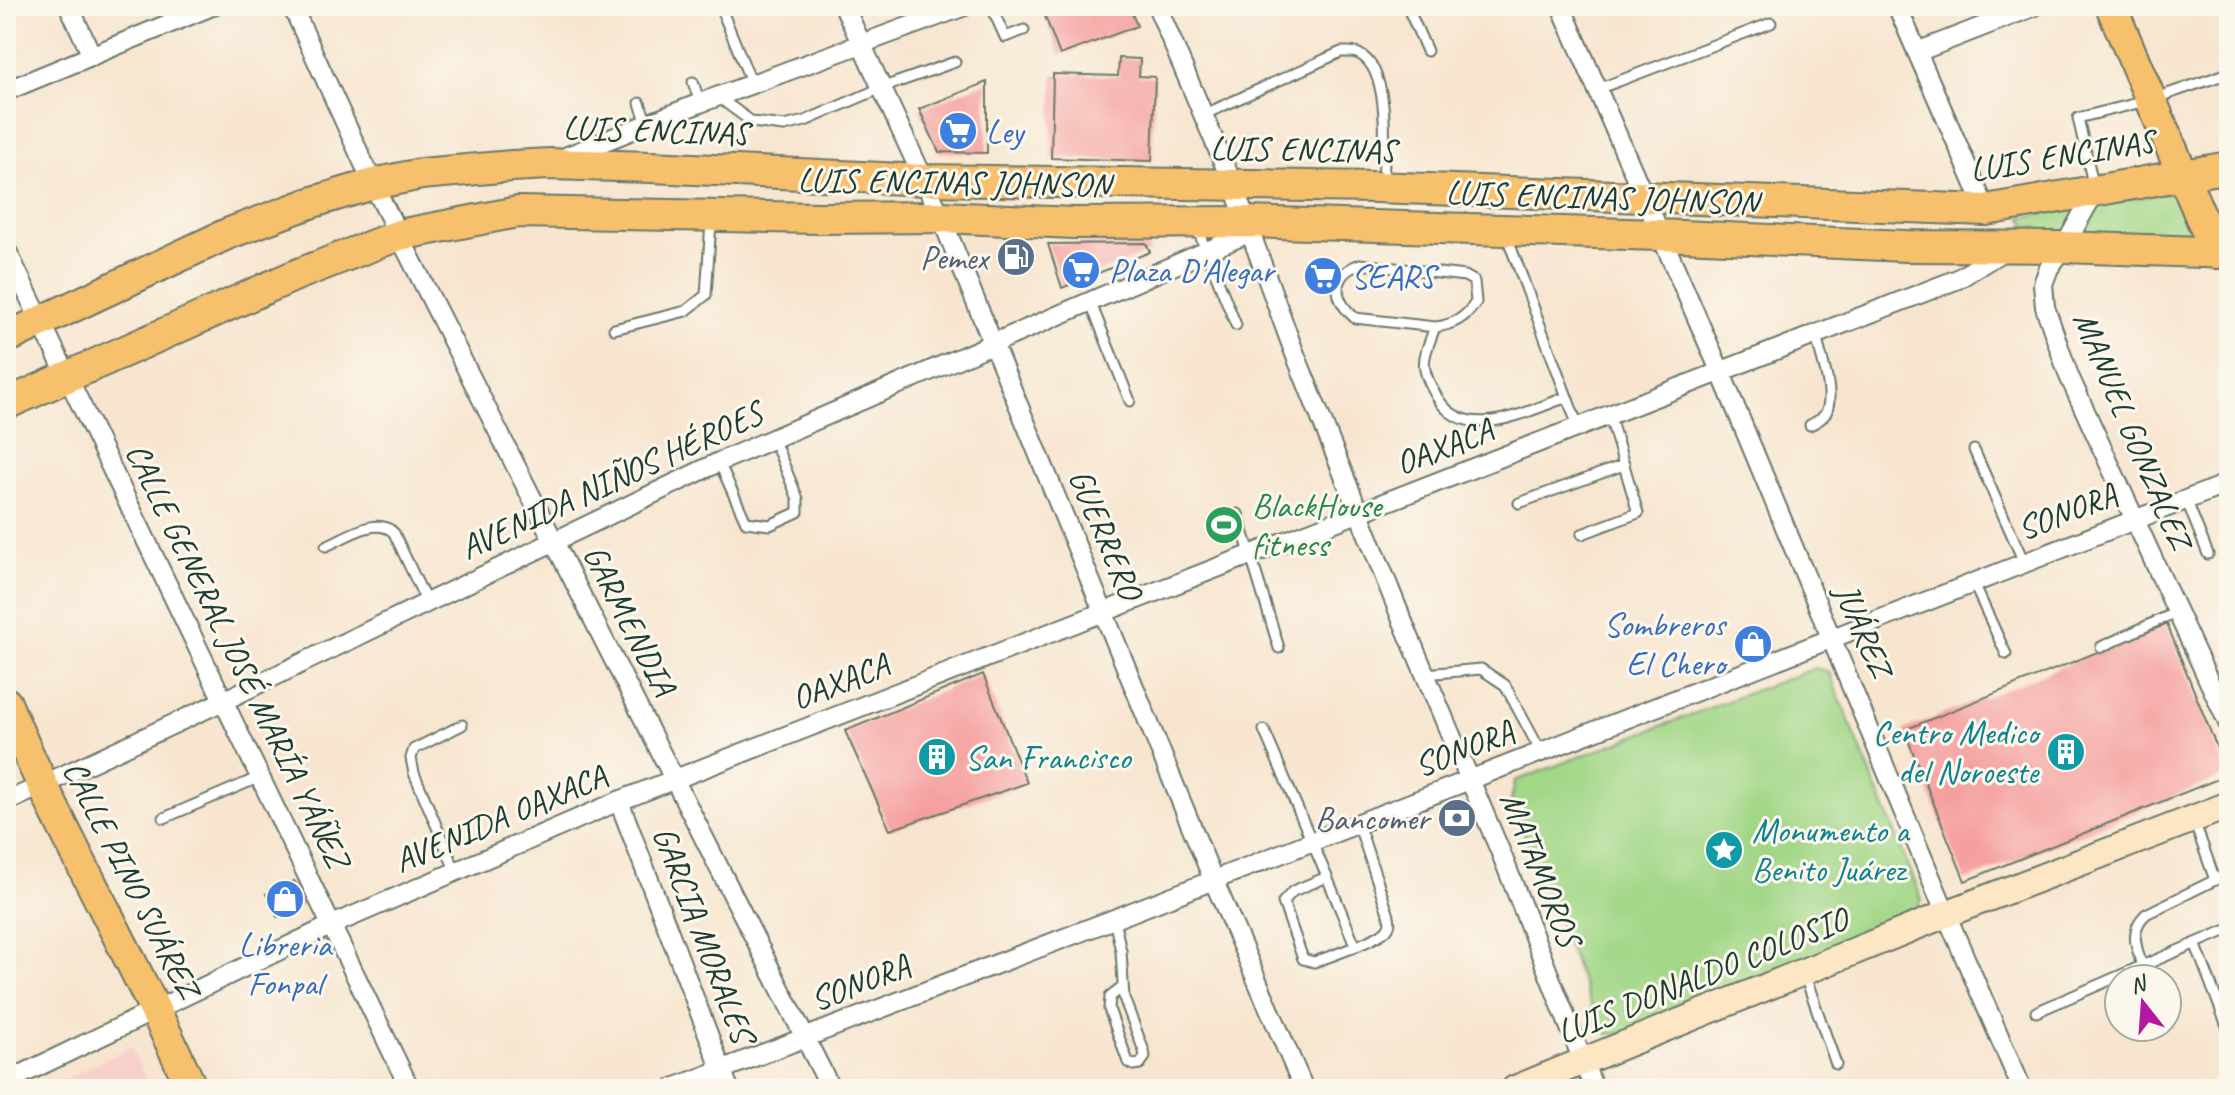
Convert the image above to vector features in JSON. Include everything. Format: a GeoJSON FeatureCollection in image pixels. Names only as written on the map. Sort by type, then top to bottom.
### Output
{"type":"FeatureCollection","features":[{"type":"Feature","properties":{"kind":"main road"},"geometry":{"type":"LineString","coordinates":[[2111,6],[2181,175],[2223,253]]}},
{"type":"Feature","properties":{"kind":"main road","name":"LUIS ENCINAS"},"geometry":{"type":"LineString","coordinates":[[6,338],[227,234],[310,203],[373,184],[421,174],[549,164],[924,180],[1642,195],[1986,210],[2229,167]]}},
{"type":"Feature","properties":{"kind":"main road","name":"LUIS ENCINAS JOHNSON"},"geometry":{"type":"LineString","coordinates":[[6,404],[296,275],[399,235],[518,212],[711,217],[941,217],[1074,223],[1195,222],[1249,227],[1659,235],[1805,243],[2223,253]]}},
{"type":"Feature","properties":{"kind":"main road","name":"CALLE PINO SUÁREZ"},"geometry":{"type":"LineString","coordinates":[[6,703],[37,776],[157,1011],[192,1089]]}},
{"type":"Feature","properties":{"kind":"main road"},"geometry":{"type":"LineString","coordinates":[[6,727],[37,776]]}},
{"type":"Feature","properties":{"kind":"main road","name":"LUIS DONALDO COLOSIO"},"geometry":{"type":"LineString","coordinates":[[1515,1089],[1946,914],[2193,818],[2226,809]]}},
{"type":"Feature","properties":{"kind":"street"},"geometry":{"type":"LineString","coordinates":[[69,6],[92,56]]}},
{"type":"Feature","properties":{"kind":"street"},"geometry":{"type":"LineString","coordinates":[[6,91],[92,56],[168,14],[212,6]]}},
{"type":"Feature","properties":{"kind":"street","name":"GARMENDIA"},"geometry":{"type":"LineString","coordinates":[[292,6],[373,184],[831,1089]]}},
{"type":"Feature","properties":{"kind":"street","name":"GUERRERO"},"geometry":{"type":"LineString","coordinates":[[844,6],[941,217],[1213,879],[1304,1089]]}},
{"type":"Feature","properties":{"kind":"street"},"geometry":{"type":"LineString","coordinates":[[549,164],[709,100],[965,6]]}},
{"type":"Feature","properties":{"kind":"street","name":"MATAMOROS"},"geometry":{"type":"LineString","coordinates":[[1157,6],[1233,185],[1293,349],[1594,1089]]}},
{"type":"Feature","properties":{"kind":"street","name":"JUÁREZ"},"geometry":{"type":"LineString","coordinates":[[1561,6],[1721,373],[2022,1089]]}},
{"type":"Feature","properties":{"kind":"street"},"geometry":{"type":"LineString","coordinates":[[1897,6],[1986,210]]}},
{"type":"Feature","properties":{"kind":"street"},"geometry":{"type":"LineString","coordinates":[[1917,52],[2035,6]]}},
{"type":"Feature","properties":{"kind":"street","name":"MANUEL GONZALEZ"},"geometry":{"type":"LineString","coordinates":[[2095,191],[2049,268],[2043,284],[2045,307],[2069,376],[2229,725]]}},
{"type":"Feature","properties":{"kind":"street","name":"AVENIDA NIÑOS HÉROES"},"geometry":{"type":"LineString","coordinates":[[6,802],[37,776],[223,701],[719,462],[1206,251],[1249,227]]}},
{"type":"Feature","properties":{"kind":"street","name":"OAXACA"},"geometry":{"type":"LineString","coordinates":[[674,780],[1958,279],[2008,248]]}},
{"type":"Feature","properties":{"kind":"street","name":"CALLE GENERAL JOSÉ MARÍA YÁÑEZ"},"geometry":{"type":"LineString","coordinates":[[6,249],[410,1089]]}},
{"type":"Feature","properties":{"kind":"street","name":"SONORA"},"geometry":{"type":"LineString","coordinates":[[671,1089],[2229,483]]}},
{"type":"Feature","properties":{"kind":"street","name":"AVENIDA OAXACA"},"geometry":{"type":"LineString","coordinates":[[6,1082],[332,925],[674,780]]}},
{"type":"Feature","properties":{"kind":"street","name":"GARCIA MORALES"},"geometry":{"type":"LineString","coordinates":[[619,801],[729,1089]]}},
{"type":"Feature","properties":{"kind":"lane"},"geometry":{"type":"LineString","coordinates":[[720,6],[752,84]]}},
{"type":"Feature","properties":{"kind":"lane"},"geometry":{"type":"LineString","coordinates":[[991,6],[1005,37],[1024,30]]}},
{"type":"Feature","properties":{"kind":"lane"},"geometry":{"type":"LineString","coordinates":[[1407,6],[1427,51]]}},
{"type":"Feature","properties":{"kind":"lane"},"geometry":{"type":"LineString","coordinates":[[1598,89],[1771,23]]}},
{"type":"Feature","properties":{"kind":"lane"},"geometry":{"type":"LineString","coordinates":[[1203,115],[1341,52],[1357,52],[1371,62],[1381,90],[1383,188]]}},
{"type":"Feature","properties":{"kind":"lane"},"geometry":{"type":"LineString","coordinates":[[693,82],[709,100],[752,122],[784,126],[805,121],[881,88],[955,62]]}},
{"type":"Feature","properties":{"kind":"lane"},"geometry":{"type":"LineString","coordinates":[[2095,191],[2078,118],[2150,100],[2229,73]]}},
{"type":"Feature","properties":{"kind":"lane"},"geometry":{"type":"LineString","coordinates":[[640,103],[647,124]]}},
{"type":"Feature","properties":{"kind":"lane"},"geometry":{"type":"LineString","coordinates":[[614,329],[686,311],[706,295],[711,217]]}},
{"type":"Feature","properties":{"kind":"lane"},"geometry":{"type":"LineString","coordinates":[[1195,222],[1236,325]]}},
{"type":"Feature","properties":{"kind":"lane"},"geometry":{"type":"LineString","coordinates":[[1505,231],[1579,429]]}},
{"type":"Feature","properties":{"kind":"lane"},"geometry":{"type":"LineString","coordinates":[[1360,264],[1465,276],[1474,281],[1476,302],[1471,310],[1453,325],[1435,327],[1355,318],[1338,299],[1337,289],[1351,267],[1360,264]]}},
{"type":"Feature","properties":{"kind":"lane"},"geometry":{"type":"LineString","coordinates":[[1090,301],[1130,401]]}},
{"type":"Feature","properties":{"kind":"lane"},"geometry":{"type":"LineString","coordinates":[[1435,327],[1422,361],[1442,406],[1453,414],[1469,421],[1499,421],[1567,397]]}},
{"type":"Feature","properties":{"kind":"lane"},"geometry":{"type":"LineString","coordinates":[[1810,425],[1822,418],[1828,409],[1827,385],[1816,335]]}},
{"type":"Feature","properties":{"kind":"lane"},"geometry":{"type":"LineString","coordinates":[[1582,534],[1638,513],[1610,417]]}},
{"type":"Feature","properties":{"kind":"lane"},"geometry":{"type":"LineString","coordinates":[[719,462],[746,522],[770,525],[798,512],[798,499],[773,438]]}},
{"type":"Feature","properties":{"kind":"lane"},"geometry":{"type":"LineString","coordinates":[[1974,450],[2024,562]]}},
{"type":"Feature","properties":{"kind":"lane"},"geometry":{"type":"LineString","coordinates":[[1519,503],[1624,465]]}},
{"type":"Feature","properties":{"kind":"lane"},"geometry":{"type":"LineString","coordinates":[[2186,499],[2208,554]]}},
{"type":"Feature","properties":{"kind":"lane"},"geometry":{"type":"LineString","coordinates":[[1238,514],[1279,648]]}},
{"type":"Feature","properties":{"kind":"lane"},"geometry":{"type":"LineString","coordinates":[[326,546],[368,528],[379,525],[388,527],[394,533],[427,603]]}},
{"type":"Feature","properties":{"kind":"lane"},"geometry":{"type":"LineString","coordinates":[[1973,582],[2006,654]]}},
{"type":"Feature","properties":{"kind":"lane"},"geometry":{"type":"LineString","coordinates":[[2101,647],[2177,612]]}},
{"type":"Feature","properties":{"kind":"lane"},"geometry":{"type":"LineString","coordinates":[[1425,674],[1481,669],[1505,685],[1541,752]]}},
{"type":"Feature","properties":{"kind":"lane"},"geometry":{"type":"LineString","coordinates":[[456,872],[414,773],[411,758],[414,749],[462,725]]}},
{"type":"Feature","properties":{"kind":"lane"},"geometry":{"type":"LineString","coordinates":[[1264,730],[1355,945]]}},
{"type":"Feature","properties":{"kind":"lane"},"geometry":{"type":"LineString","coordinates":[[164,818],[261,777]]}},
{"type":"Feature","properties":{"kind":"lane"},"geometry":{"type":"LineString","coordinates":[[2193,818],[2215,880]]}},
{"type":"Feature","properties":{"kind":"lane"},"geometry":{"type":"LineString","coordinates":[[1327,877],[1293,891],[1283,902],[1303,959],[1314,962],[1386,931],[1390,925],[1358,823]]}},
{"type":"Feature","properties":{"kind":"lane"},"geometry":{"type":"LineString","coordinates":[[2141,963],[2134,939],[2138,922],[2146,914],[2229,874]]}},
{"type":"Feature","properties":{"kind":"lane"},"geometry":{"type":"LineString","coordinates":[[1114,919],[1121,951],[1124,998],[1144,1051],[1145,1057],[1140,1064],[1128,1062],[1109,1009],[1110,997],[1123,987]]}},
{"type":"Feature","properties":{"kind":"lane"},"geometry":{"type":"LineString","coordinates":[[2149,963],[2229,929]]}},
{"type":"Feature","properties":{"kind":"lane"},"geometry":{"type":"LineString","coordinates":[[2195,943],[2229,1031]]}},
{"type":"Feature","properties":{"kind":"lane"},"geometry":{"type":"LineString","coordinates":[[1804,973],[1836,1064]]}},
{"type":"Feature","properties":{"kind":"lane"},"geometry":{"type":"LineString","coordinates":[[2036,1012],[2103,983]]}},
{"type":"Feature","properties":{"kind":"shaded area"},"geometry":{"type":"Polygon","coordinates":[[[130,1047],[150,1089],[45,1089],[130,1047]]]}},
{"type":"Feature","properties":{"kind":"green space"},"geometry":{"type":"Polygon","coordinates":[[[2178,191],[2204,239],[2034,241],[2022,217],[2178,191]]]}},
{"type":"Feature","properties":{"kind":"green space"},"geometry":{"type":"Polygon","coordinates":[[[1815,668],[1829,672],[1922,899],[1915,917],[1624,1034],[1608,1034],[1597,1020],[1511,801],[1515,781],[1815,668]]]}},
{"type":"Feature","properties":{"kind":"building"},"geometry":{"type":"Polygon","coordinates":[[[1041,6],[1129,6],[1137,26],[1060,55],[1041,6]]]}},
{"type":"Feature","properties":{"kind":"building"},"geometry":{"type":"Polygon","coordinates":[[[1119,58],[1140,59],[1139,76],[1155,77],[1152,161],[1051,158],[1053,74],[1118,76],[1119,58]]]}},
{"type":"Feature","properties":{"kind":"building","name":"Ley"},"geometry":{"type":"Polygon","coordinates":[[[987,82],[987,153],[939,152],[919,109],[987,82]]]}},
{"type":"Feature","properties":{"kind":"building","name":"Plaza D'Alegar"},"geometry":{"type":"Polygon","coordinates":[[[1146,243],[1150,252],[1062,288],[1048,244],[1146,243]]]}},
{"type":"Feature","properties":{"kind":"building","name":"Centro Medico del Noroeste"},"geometry":{"type":"Polygon","coordinates":[[[2167,624],[2228,775],[1965,881],[1904,730],[2167,624]]]}},
{"type":"Feature","properties":{"kind":"building","name":"San Francisco"},"geometry":{"type":"Polygon","coordinates":[[[983,674],[1027,783],[890,830],[845,731],[983,674]]]}},
{"type":"Feature","properties":{"kind":"building","name":"Libreria Fonpal"},"geometry":{"type":"Polygon","coordinates":[[[294,881],[304,905],[277,917],[266,894],[294,881]]]}},
{"type":"Feature","properties":{"kind":"place","name":"Ley"},"geometry":{"type":"Point","coordinates":[958,131]}},
{"type":"Feature","properties":{"kind":"place","name":"Pemex"},"geometry":{"type":"Point","coordinates":[1016,257]}},
{"type":"Feature","properties":{"kind":"place","name":"Plaza D'Alegar"},"geometry":{"type":"Point","coordinates":[1081,270]}},
{"type":"Feature","properties":{"kind":"place","name":"SEARS"},"geometry":{"type":"Point","coordinates":[1323,276]}},
{"type":"Feature","properties":{"kind":"place","name":"BlackHouse fitness"},"geometry":{"type":"Point","coordinates":[1224,525]}},
{"type":"Feature","properties":{"kind":"place","name":"Sombreros El Chero"},"geometry":{"type":"Point","coordinates":[1753,644]}},
{"type":"Feature","properties":{"kind":"place","name":"Centro Medico del Noroeste"},"geometry":{"type":"Point","coordinates":[2066,752]}},
{"type":"Feature","properties":{"kind":"place","name":"San Francisco"},"geometry":{"type":"Point","coordinates":[937,757]}},
{"type":"Feature","properties":{"kind":"place","name":"Bancomer"},"geometry":{"type":"Point","coordinates":[1457,818]}},
{"type":"Feature","properties":{"kind":"place","name":"Monumento a Benito Juárez"},"geometry":{"type":"Point","coordinates":[1724,850]}},
{"type":"Feature","properties":{"kind":"place","name":"Libreria Fonpal"},"geometry":{"type":"Point","coordinates":[285,899]}}]}
